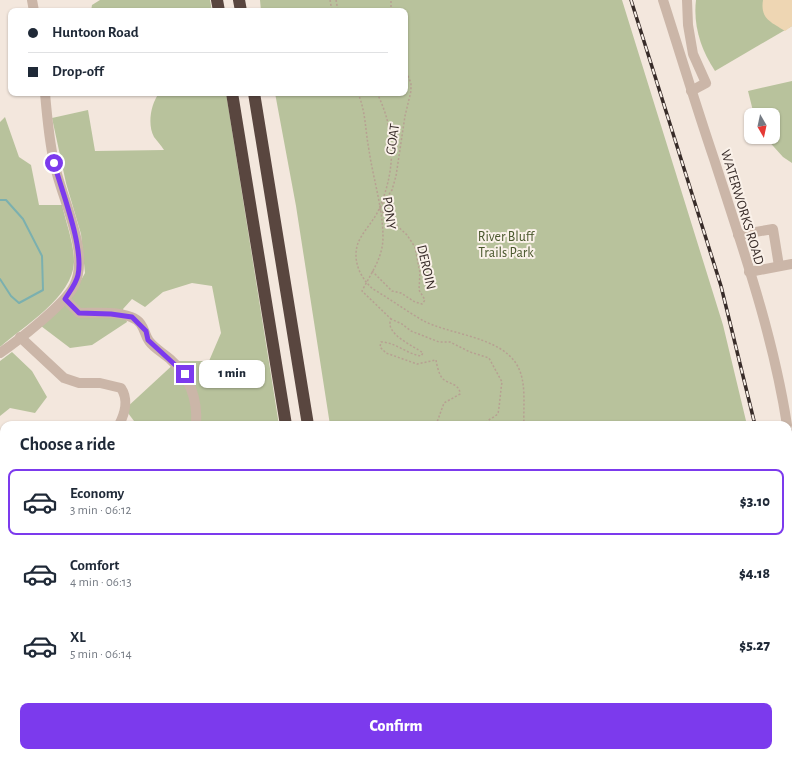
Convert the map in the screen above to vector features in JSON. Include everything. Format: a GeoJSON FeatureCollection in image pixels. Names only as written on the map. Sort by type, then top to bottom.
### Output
{"type":"FeatureCollection","features":[{"type":"Feature","properties":{"kind":"highway"},"geometry":{"type":"LineString","coordinates":[[232,96],[285,421]]}},
{"type":"Feature","properties":{"kind":"highway"},"geometry":{"type":"LineString","coordinates":[[254,96],[307,421]]}},
{"type":"Feature","properties":{"kind":"street","name":"WATERWORKS ROAD"},"geometry":{"type":"LineString","coordinates":[[663,0],[767,331],[786,421]]}},
{"type":"Feature","properties":{"kind":"street"},"geometry":{"type":"LineString","coordinates":[[687,0],[688,25],[693,54],[706,83],[691,91]]}},
{"type":"Feature","properties":{"kind":"street"},"geometry":{"type":"LineString","coordinates":[[0,353],[65,299],[74,286],[80,266],[78,248],[54,163],[44,96]]}},
{"type":"Feature","properties":{"kind":"street"},"geometry":{"type":"LineString","coordinates":[[738,235],[773,229],[779,266]]}},
{"type":"Feature","properties":{"kind":"street"},"geometry":{"type":"LineString","coordinates":[[749,272],[792,264]]}},
{"type":"Feature","properties":{"kind":"street"},"geometry":{"type":"LineString","coordinates":[[65,299],[79,313],[111,314],[132,317],[140,323],[146,331],[148,340],[185,374],[194,395],[197,412],[196,421]]}},
{"type":"Feature","properties":{"kind":"street"},"geometry":{"type":"LineString","coordinates":[[20,337],[64,378],[79,383],[100,383],[121,388],[125,394],[125,408],[120,421]]}},
{"type":"Feature","properties":{"kind":"path","name":"GOAT"},"geometry":{"type":"LineString","coordinates":[[366,283],[356,262],[358,243],[392,190],[396,176],[405,116],[411,91],[411,83],[408,76]]}},
{"type":"Feature","properties":{"kind":"path","name":"PONY"},"geometry":{"type":"LineString","coordinates":[[359,96],[364,110],[383,238],[379,261],[366,283]]}},
{"type":"Feature","properties":{"kind":"path"},"geometry":{"type":"LineString","coordinates":[[378,96],[391,129],[392,154],[379,209]]}},
{"type":"Feature","properties":{"kind":"path","name":"DEROIN"},"geometry":{"type":"LineString","coordinates":[[372,271],[392,291],[401,293],[415,302],[422,304],[425,300],[419,290],[420,272],[415,247],[407,235],[379,209]]}},
{"type":"Feature","properties":{"kind":"path"},"geometry":{"type":"LineString","coordinates":[[487,421],[497,415],[500,408],[498,399],[502,382],[489,358],[470,352],[450,342],[439,342],[411,331],[392,319],[374,301],[365,295],[362,291],[366,283],[373,290],[423,320],[496,346],[512,358],[521,375],[524,421]]}},
{"type":"Feature","properties":{"kind":"path"},"geometry":{"type":"LineString","coordinates":[[392,319],[390,322],[391,328],[398,338],[423,353],[421,356],[416,355],[388,342],[381,342],[380,347],[386,353],[417,364],[436,360],[443,379],[458,387],[460,391],[460,394],[444,403],[437,421]]}},
{"type":"Feature","properties":{"kind":"green space"},"geometry":{"type":"Polygon","coordinates":[[[100,0],[210,0],[211,8],[92,8],[92,5],[100,0]]]}},
{"type":"Feature","properties":{"kind":"green space","name":"River Bluff Trails Park"},"geometry":{"type":"Polygon","coordinates":[[[260,0],[622,0],[723,325],[746,421],[329,421],[296,206],[276,96],[408,96],[408,8],[261,8],[260,0]]]}},
{"type":"Feature","properties":{"kind":"green space"},"geometry":{"type":"Polygon","coordinates":[[[696,0],[792,0],[792,26],[715,71],[706,55],[699,37],[695,10],[696,0]]]}},
{"type":"Feature","properties":{"kind":"green space"},"geometry":{"type":"Polygon","coordinates":[[[792,81],[792,163],[783,157],[771,144],[780,144],[780,108],[752,108],[748,91],[792,81]]]}},
{"type":"Feature","properties":{"kind":"green space"},"geometry":{"type":"Polygon","coordinates":[[[157,96],[226,96],[278,421],[134,421],[125,409],[177,361],[209,361],[221,333],[212,286],[192,283],[163,292],[145,307],[132,299],[123,309],[127,322],[92,345],[70,348],[41,326],[71,298],[85,273],[81,234],[66,183],[52,118],[88,110],[95,151],[164,150],[154,137],[150,120],[152,108],[157,96]]]}},
{"type":"Feature","properties":{"kind":"green space"},"geometry":{"type":"Polygon","coordinates":[[[5,117],[19,157],[31,165],[39,205],[62,205],[71,240],[74,262],[72,275],[56,299],[46,310],[0,347],[0,122],[5,117]]]}},
{"type":"Feature","properties":{"kind":"green space"},"geometry":{"type":"Polygon","coordinates":[[[12,352],[32,371],[47,397],[35,413],[10,408],[0,416],[0,361],[12,352]]]}},
{"type":"Feature","properties":{"kind":"sand"},"geometry":{"type":"Polygon","coordinates":[[[763,0],[792,0],[792,26],[785,31],[771,22],[763,12],[763,0]]]}},
{"type":"Feature","properties":{"kind":"waterway"},"geometry":{"type":"LineString","coordinates":[[0,200],[6,200],[23,219],[42,256],[43,290],[19,303],[11,296],[0,279]]}},
{"type":"Feature","properties":{"kind":"railway"},"geometry":{"type":"LineString","coordinates":[[631,0],[721,286],[754,421]]}},
{"type":"Feature","properties":{"kind":"route"},"geometry":{"type":"LineString","coordinates":[[54,163],[73,226],[80,266],[74,286],[65,299],[79,313],[111,314],[132,317],[140,323],[146,331],[148,340],[185,374]]}}]}
